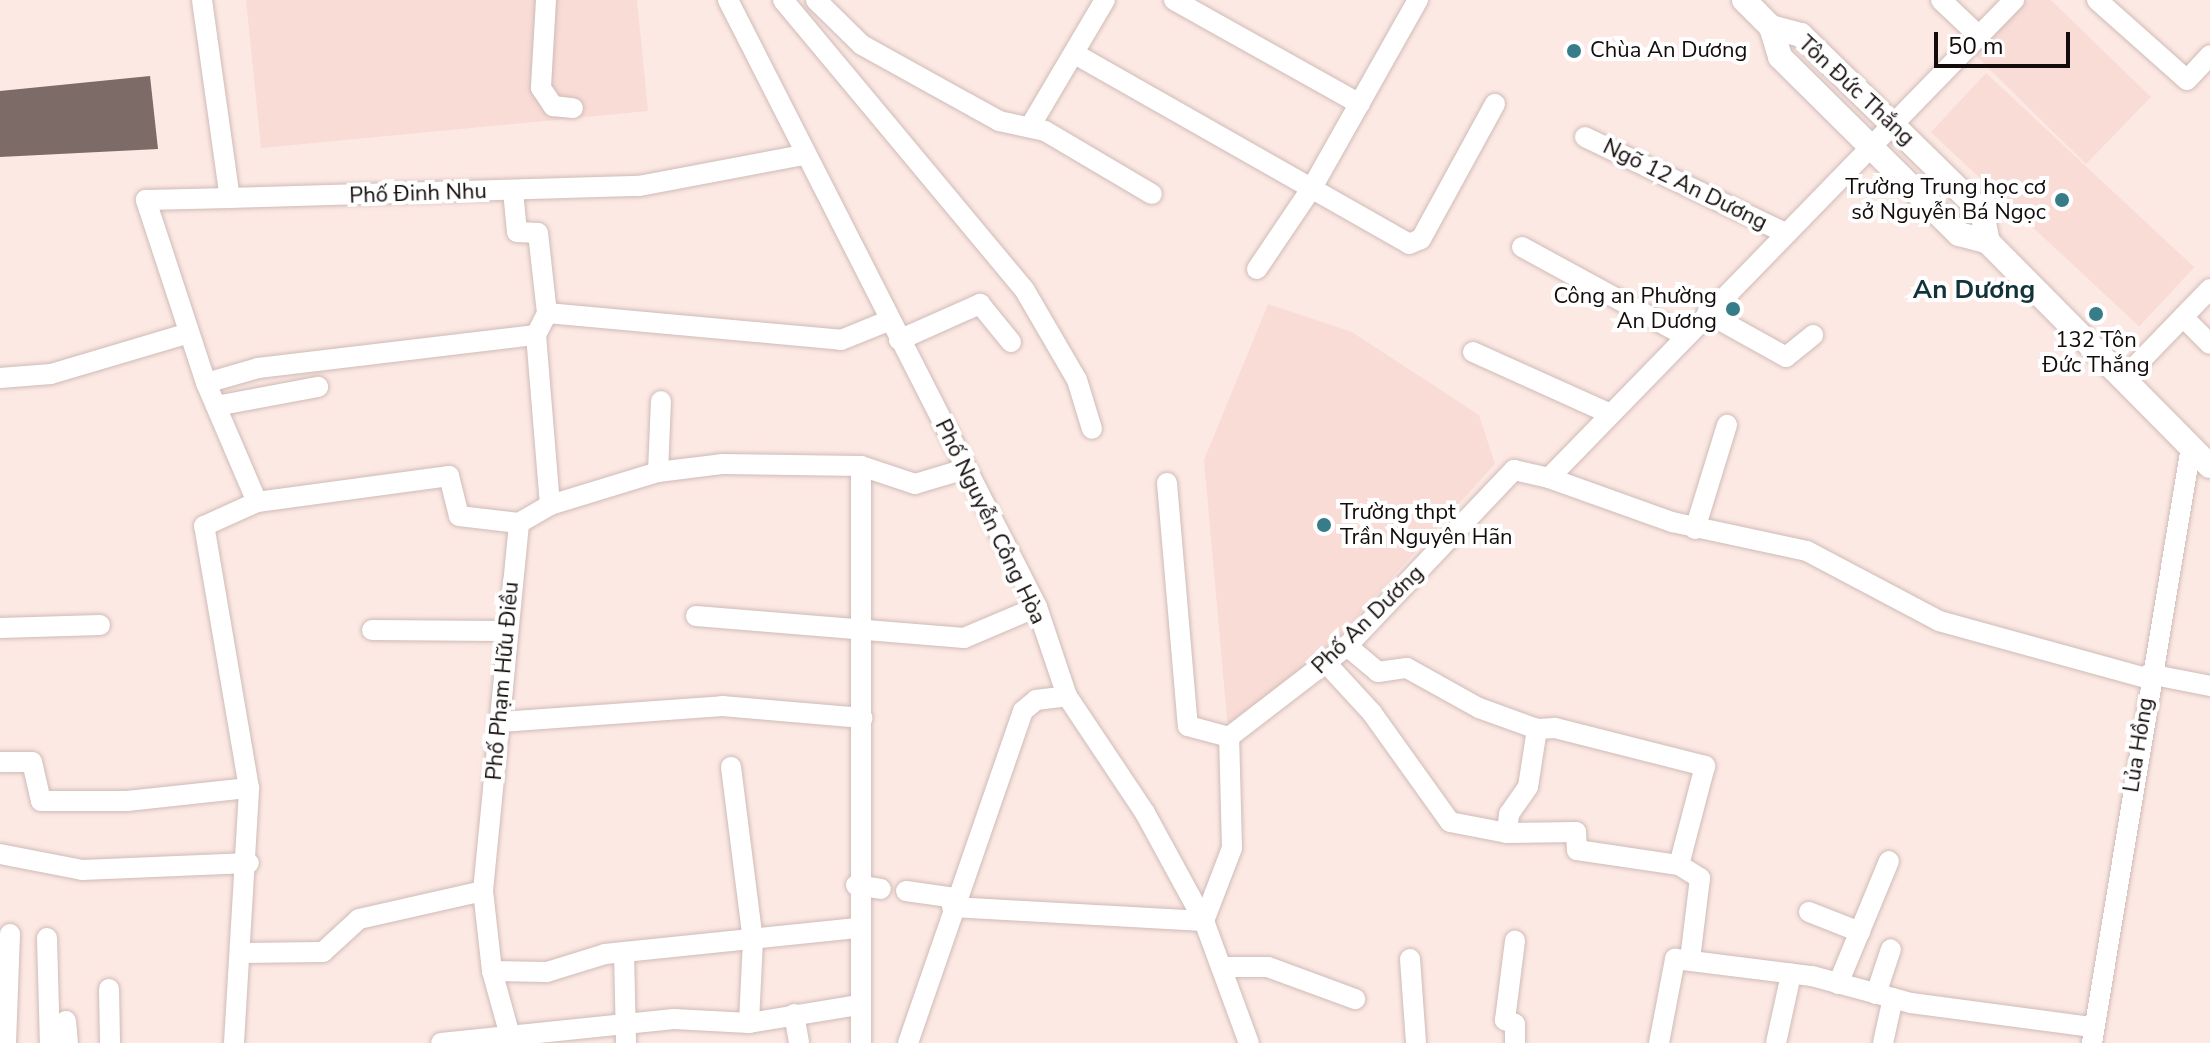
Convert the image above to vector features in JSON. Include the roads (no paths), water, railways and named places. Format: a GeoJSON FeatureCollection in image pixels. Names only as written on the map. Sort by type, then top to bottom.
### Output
{"type":"FeatureCollection","features":[{"type":"Feature","properties":{"kind":"main road","name":"Tôn Đức Thắng"},"geometry":{"type":"LineString","coordinates":[[1744,0],[1771,27],[1780,57],[1959,234],[1988,242],[2210,466]]}},
{"type":"Feature","properties":{"kind":"main road","name":"Tôn Đức Thắng"},"geometry":{"type":"LineString","coordinates":[[1771,27],[1801,35],[1982,212],[1988,242]]}},
{"type":"Feature","properties":{"kind":"street"},"geometry":{"type":"LineString","coordinates":[[200,0],[230,198]]}},
{"type":"Feature","properties":{"kind":"street"},"geometry":{"type":"LineString","coordinates":[[546,0],[541,88],[553,106],[573,108]]}},
{"type":"Feature","properties":{"kind":"street","name":"Phố Nguyễn Công Hòa"},"geometry":{"type":"LineString","coordinates":[[728,0],[803,155],[1037,607],[1067,696],[1145,813],[1227,967],[1249,1043]]}},
{"type":"Feature","properties":{"kind":"street"},"geometry":{"type":"LineString","coordinates":[[783,0],[1024,289],[1077,380],[1092,429]]}},
{"type":"Feature","properties":{"kind":"street"},"geometry":{"type":"LineString","coordinates":[[816,0],[862,45],[999,121],[1031,125],[1152,194]]}},
{"type":"Feature","properties":{"kind":"street"},"geometry":{"type":"LineString","coordinates":[[1031,125],[1105,0]]}},
{"type":"Feature","properties":{"kind":"street"},"geometry":{"type":"LineString","coordinates":[[1174,0],[1360,104]]}},
{"type":"Feature","properties":{"kind":"street"},"geometry":{"type":"LineString","coordinates":[[1257,269],[1313,186],[1418,0]]}},
{"type":"Feature","properties":{"kind":"street"},"geometry":{"type":"LineString","coordinates":[[1941,0],[1978,35]]}},
{"type":"Feature","properties":{"kind":"street"},"geometry":{"type":"LineString","coordinates":[[2014,0],[1549,478],[1695,529],[1807,551],[1939,621],[2041,644],[2150,676],[2210,686]]}},
{"type":"Feature","properties":{"kind":"street"},"geometry":{"type":"LineString","coordinates":[[2097,0],[2187,80],[2210,55]]}},
{"type":"Feature","properties":{"kind":"street"},"geometry":{"type":"LineString","coordinates":[[1075,54],[1413,245],[1495,104]]}},
{"type":"Feature","properties":{"kind":"street","name":"Ngõ 12 An Dương"},"geometry":{"type":"LineString","coordinates":[[1585,137],[1785,233]]}},
{"type":"Feature","properties":{"kind":"street","name":"Phố Đinh Nhu"},"geometry":{"type":"LineString","coordinates":[[186,334],[146,200],[639,186],[803,155]]}},
{"type":"Feature","properties":{"kind":"street"},"geometry":{"type":"LineString","coordinates":[[513,191],[517,232],[538,233],[547,313],[536,335],[550,505]]}},
{"type":"Feature","properties":{"kind":"street"},"geometry":{"type":"LineString","coordinates":[[1522,247],[1685,336]]}},
{"type":"Feature","properties":{"kind":"street"},"geometry":{"type":"LineString","coordinates":[[2123,379],[2210,289]]}},
{"type":"Feature","properties":{"kind":"street"},"geometry":{"type":"LineString","coordinates":[[899,340],[980,304],[1011,342]]}},
{"type":"Feature","properties":{"kind":"street"},"geometry":{"type":"LineString","coordinates":[[547,313],[841,340],[888,321]]}},
{"type":"Feature","properties":{"kind":"street"},"geometry":{"type":"LineString","coordinates":[[1707,313],[1786,357],[1813,335]]}},
{"type":"Feature","properties":{"kind":"street"},"geometry":{"type":"LineString","coordinates":[[2183,317],[2210,344]]}},
{"type":"Feature","properties":{"kind":"street"},"geometry":{"type":"LineString","coordinates":[[0,378],[51,374],[186,334],[257,502]]}},
{"type":"Feature","properties":{"kind":"street"},"geometry":{"type":"LineString","coordinates":[[206,383],[258,368],[536,335]]}},
{"type":"Feature","properties":{"kind":"street"},"geometry":{"type":"LineString","coordinates":[[1473,352],[1610,414]]}},
{"type":"Feature","properties":{"kind":"street"},"geometry":{"type":"LineString","coordinates":[[216,406],[318,387]]}},
{"type":"Feature","properties":{"kind":"street"},"geometry":{"type":"LineString","coordinates":[[658,472],[661,401]]}},
{"type":"Feature","properties":{"kind":"street"},"geometry":{"type":"LineString","coordinates":[[1695,529],[1727,425]]}},
{"type":"Feature","properties":{"kind":"street","name":"Lủa Hồng"},"geometry":{"type":"LineString","coordinates":[[2092,1035],[2150,676],[2191,447]]}},
{"type":"Feature","properties":{"kind":"street"},"geometry":{"type":"LineString","coordinates":[[234,1043],[249,863],[249,788],[201,537],[212,519],[257,502],[449,476],[459,516],[519,523],[550,505],[658,472],[722,464],[861,466],[915,484],[965,469]]}},
{"type":"Feature","properties":{"kind":"street"},"geometry":{"type":"LineString","coordinates":[[861,466],[862,718],[856,885],[861,1043]]}},
{"type":"Feature","properties":{"kind":"street","name":"Phố An Dương"},"geometry":{"type":"LineString","coordinates":[[1229,737],[1347,646],[1514,470],[1549,478]]}},
{"type":"Feature","properties":{"kind":"street"},"geometry":{"type":"LineString","coordinates":[[906,891],[954,902],[1204,921],[1232,848],[1229,737],[1188,726],[1167,483]]}},
{"type":"Feature","properties":{"kind":"street","name":"Phố Phạm Hữu Điều"},"geometry":{"type":"LineString","coordinates":[[511,1040],[492,971],[483,891],[519,523]]}},
{"type":"Feature","properties":{"kind":"street"},"geometry":{"type":"LineString","coordinates":[[696,616],[861,627],[964,638],[1037,607]]}},
{"type":"Feature","properties":{"kind":"street"},"geometry":{"type":"LineString","coordinates":[[0,628],[100,625]]}},
{"type":"Feature","properties":{"kind":"street"},"geometry":{"type":"LineString","coordinates":[[372,630],[508,631]]}},
{"type":"Feature","properties":{"kind":"street"},"geometry":{"type":"LineString","coordinates":[[1347,646],[1378,672],[1407,668],[1479,708],[1537,729],[1638,745],[1705,766],[1679,865]]}},
{"type":"Feature","properties":{"kind":"street"},"geometry":{"type":"LineString","coordinates":[[1327,664],[1372,713],[1450,822],[1507,833],[1576,832],[1577,850],[1679,865],[1700,878],[1690,959]]}},
{"type":"Feature","properties":{"kind":"street"},"geometry":{"type":"LineString","coordinates":[[908,1043],[954,902],[1023,711],[1036,700],[1067,696]]}},
{"type":"Feature","properties":{"kind":"street"},"geometry":{"type":"LineString","coordinates":[[501,722],[722,706],[862,718]]}},
{"type":"Feature","properties":{"kind":"street"},"geometry":{"type":"LineString","coordinates":[[1507,833],[1509,814],[1528,787],[1537,729]]}},
{"type":"Feature","properties":{"kind":"street"},"geometry":{"type":"LineString","coordinates":[[0,762],[32,762],[41,801],[135,801],[249,788]]}},
{"type":"Feature","properties":{"kind":"street"},"geometry":{"type":"LineString","coordinates":[[731,767],[753,940],[749,1023]]}},
{"type":"Feature","properties":{"kind":"street"},"geometry":{"type":"LineString","coordinates":[[0,854],[82,870],[249,863]]}},
{"type":"Feature","properties":{"kind":"street"},"geometry":{"type":"LineString","coordinates":[[1838,984],[1889,861]]}},
{"type":"Feature","properties":{"kind":"street"},"geometry":{"type":"LineString","coordinates":[[856,885],[881,889]]}},
{"type":"Feature","properties":{"kind":"street"},"geometry":{"type":"LineString","coordinates":[[241,953],[323,952],[359,919],[483,891]]}},
{"type":"Feature","properties":{"kind":"street"},"geometry":{"type":"LineString","coordinates":[[1809,912],[1860,932]]}},
{"type":"Feature","properties":{"kind":"street"},"geometry":{"type":"LineString","coordinates":[[492,971],[547,972],[624,952],[857,928]]}},
{"type":"Feature","properties":{"kind":"street"},"geometry":{"type":"LineString","coordinates":[[6,1043],[10,934]]}},
{"type":"Feature","properties":{"kind":"street"},"geometry":{"type":"LineString","coordinates":[[47,938],[50,1043]]}},
{"type":"Feature","properties":{"kind":"street"},"geometry":{"type":"LineString","coordinates":[[1515,941],[1505,1020],[1515,1024],[1515,1043]]}},
{"type":"Feature","properties":{"kind":"street"},"geometry":{"type":"LineString","coordinates":[[1883,1043],[1891,949]]}},
{"type":"Feature","properties":{"kind":"street"},"geometry":{"type":"LineString","coordinates":[[624,952],[626,1033]]}},
{"type":"Feature","properties":{"kind":"street"},"geometry":{"type":"LineString","coordinates":[[1410,959],[1416,1043]]}},
{"type":"Feature","properties":{"kind":"street"},"geometry":{"type":"LineString","coordinates":[[1659,1043],[1675,959],[1791,974],[1885,996],[2092,1035]]}},
{"type":"Feature","properties":{"kind":"street"},"geometry":{"type":"LineString","coordinates":[[1227,967],[1268,967],[1355,999]]}},
{"type":"Feature","properties":{"kind":"street"},"geometry":{"type":"LineString","coordinates":[[1776,1043],[1791,974]]}},
{"type":"Feature","properties":{"kind":"street"},"geometry":{"type":"LineString","coordinates":[[109,989],[110,1043]]}},
{"type":"Feature","properties":{"kind":"street"},"geometry":{"type":"LineString","coordinates":[[441,1043],[749,1023],[858,1005]]}},
{"type":"Feature","properties":{"kind":"street"},"geometry":{"type":"LineString","coordinates":[[794,1014],[799,1043]]}},
{"type":"Feature","properties":{"kind":"street"},"geometry":{"type":"LineString","coordinates":[[66,1021],[68,1043]]}},
{"type":"Feature","properties":{"kind":"place","name":"Chùa An Dương"},"geometry":{"type":"Point","coordinates":[1574,51]}},
{"type":"Feature","properties":{"kind":"place","name":"Trường Trung học cơ sở Nguyễn Bá Ngọc"},"geometry":{"type":"Point","coordinates":[2062,200]}},
{"type":"Feature","properties":{"kind":"place","name":"Công an Phường An Dương"},"geometry":{"type":"Point","coordinates":[1733,309]}},
{"type":"Feature","properties":{"kind":"place","name":"132 Tôn Đức Thắng"},"geometry":{"type":"Point","coordinates":[2096,314]}},
{"type":"Feature","properties":{"kind":"place","name":"Trường thpt Trần Nguyên Hãn"},"geometry":{"type":"Point","coordinates":[1324,525]}},
{"type":"Feature","properties":{"kind":"district","name":"An Dương"},"geometry":{"type":"Point","coordinates":[1974,290]}}]}
